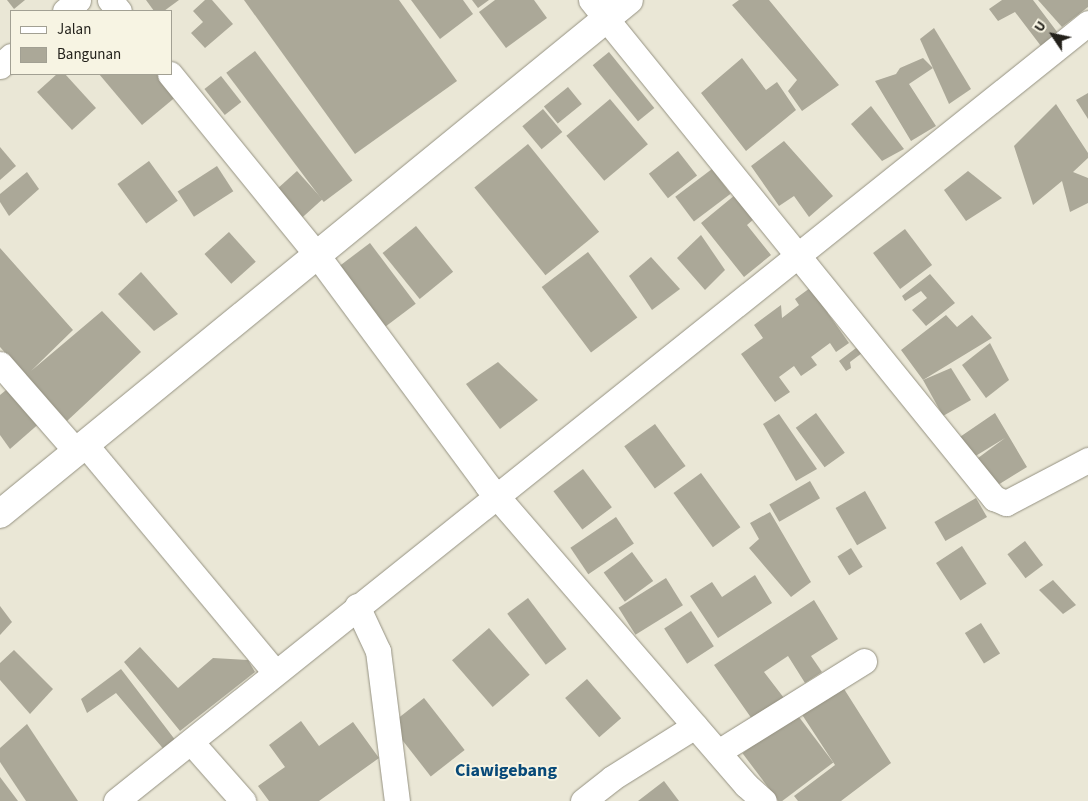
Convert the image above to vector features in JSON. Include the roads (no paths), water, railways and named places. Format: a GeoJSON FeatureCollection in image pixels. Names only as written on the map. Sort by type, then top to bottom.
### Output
{"type":"FeatureCollection","features":[{"type":"Feature","properties":{"kind":"main road"},"geometry":{"type":"LineString","coordinates":[[0,514],[317,255],[599,10],[629,0]]}},
{"type":"Feature","properties":{"kind":"street"},"geometry":{"type":"LineString","coordinates":[[66,10],[78,0]]}},
{"type":"Feature","properties":{"kind":"street"},"geometry":{"type":"LineString","coordinates":[[110,0],[118,10]]}},
{"type":"Feature","properties":{"kind":"street"},"geometry":{"type":"LineString","coordinates":[[599,10],[797,257],[1000,503],[1012,500],[1088,460]]}},
{"type":"Feature","properties":{"kind":"street"},"geometry":{"type":"LineString","coordinates":[[116,801],[495,495],[797,257],[1088,23]]}},
{"type":"Feature","properties":{"kind":"street"},"geometry":{"type":"LineString","coordinates":[[0,66],[10,57]]}},
{"type":"Feature","properties":{"kind":"street"},"geometry":{"type":"LineString","coordinates":[[171,75],[317,255],[495,495],[695,726],[764,801]]}},
{"type":"Feature","properties":{"kind":"street"},"geometry":{"type":"LineString","coordinates":[[0,364],[80,447],[275,672]]}},
{"type":"Feature","properties":{"kind":"street"},"geometry":{"type":"LineString","coordinates":[[357,606],[378,651],[397,801]]}},
{"type":"Feature","properties":{"kind":"street"},"geometry":{"type":"LineString","coordinates":[[718,752],[864,661]]}},
{"type":"Feature","properties":{"kind":"street"},"geometry":{"type":"LineString","coordinates":[[583,801],[612,778],[695,726]]}},
{"type":"Feature","properties":{"kind":"street"},"geometry":{"type":"LineString","coordinates":[[191,742],[242,801]]}},
{"type":"Feature","properties":{"kind":"district","name":"Ciawigebang"},"geometry":{"type":"Point","coordinates":[506,771]}}]}
